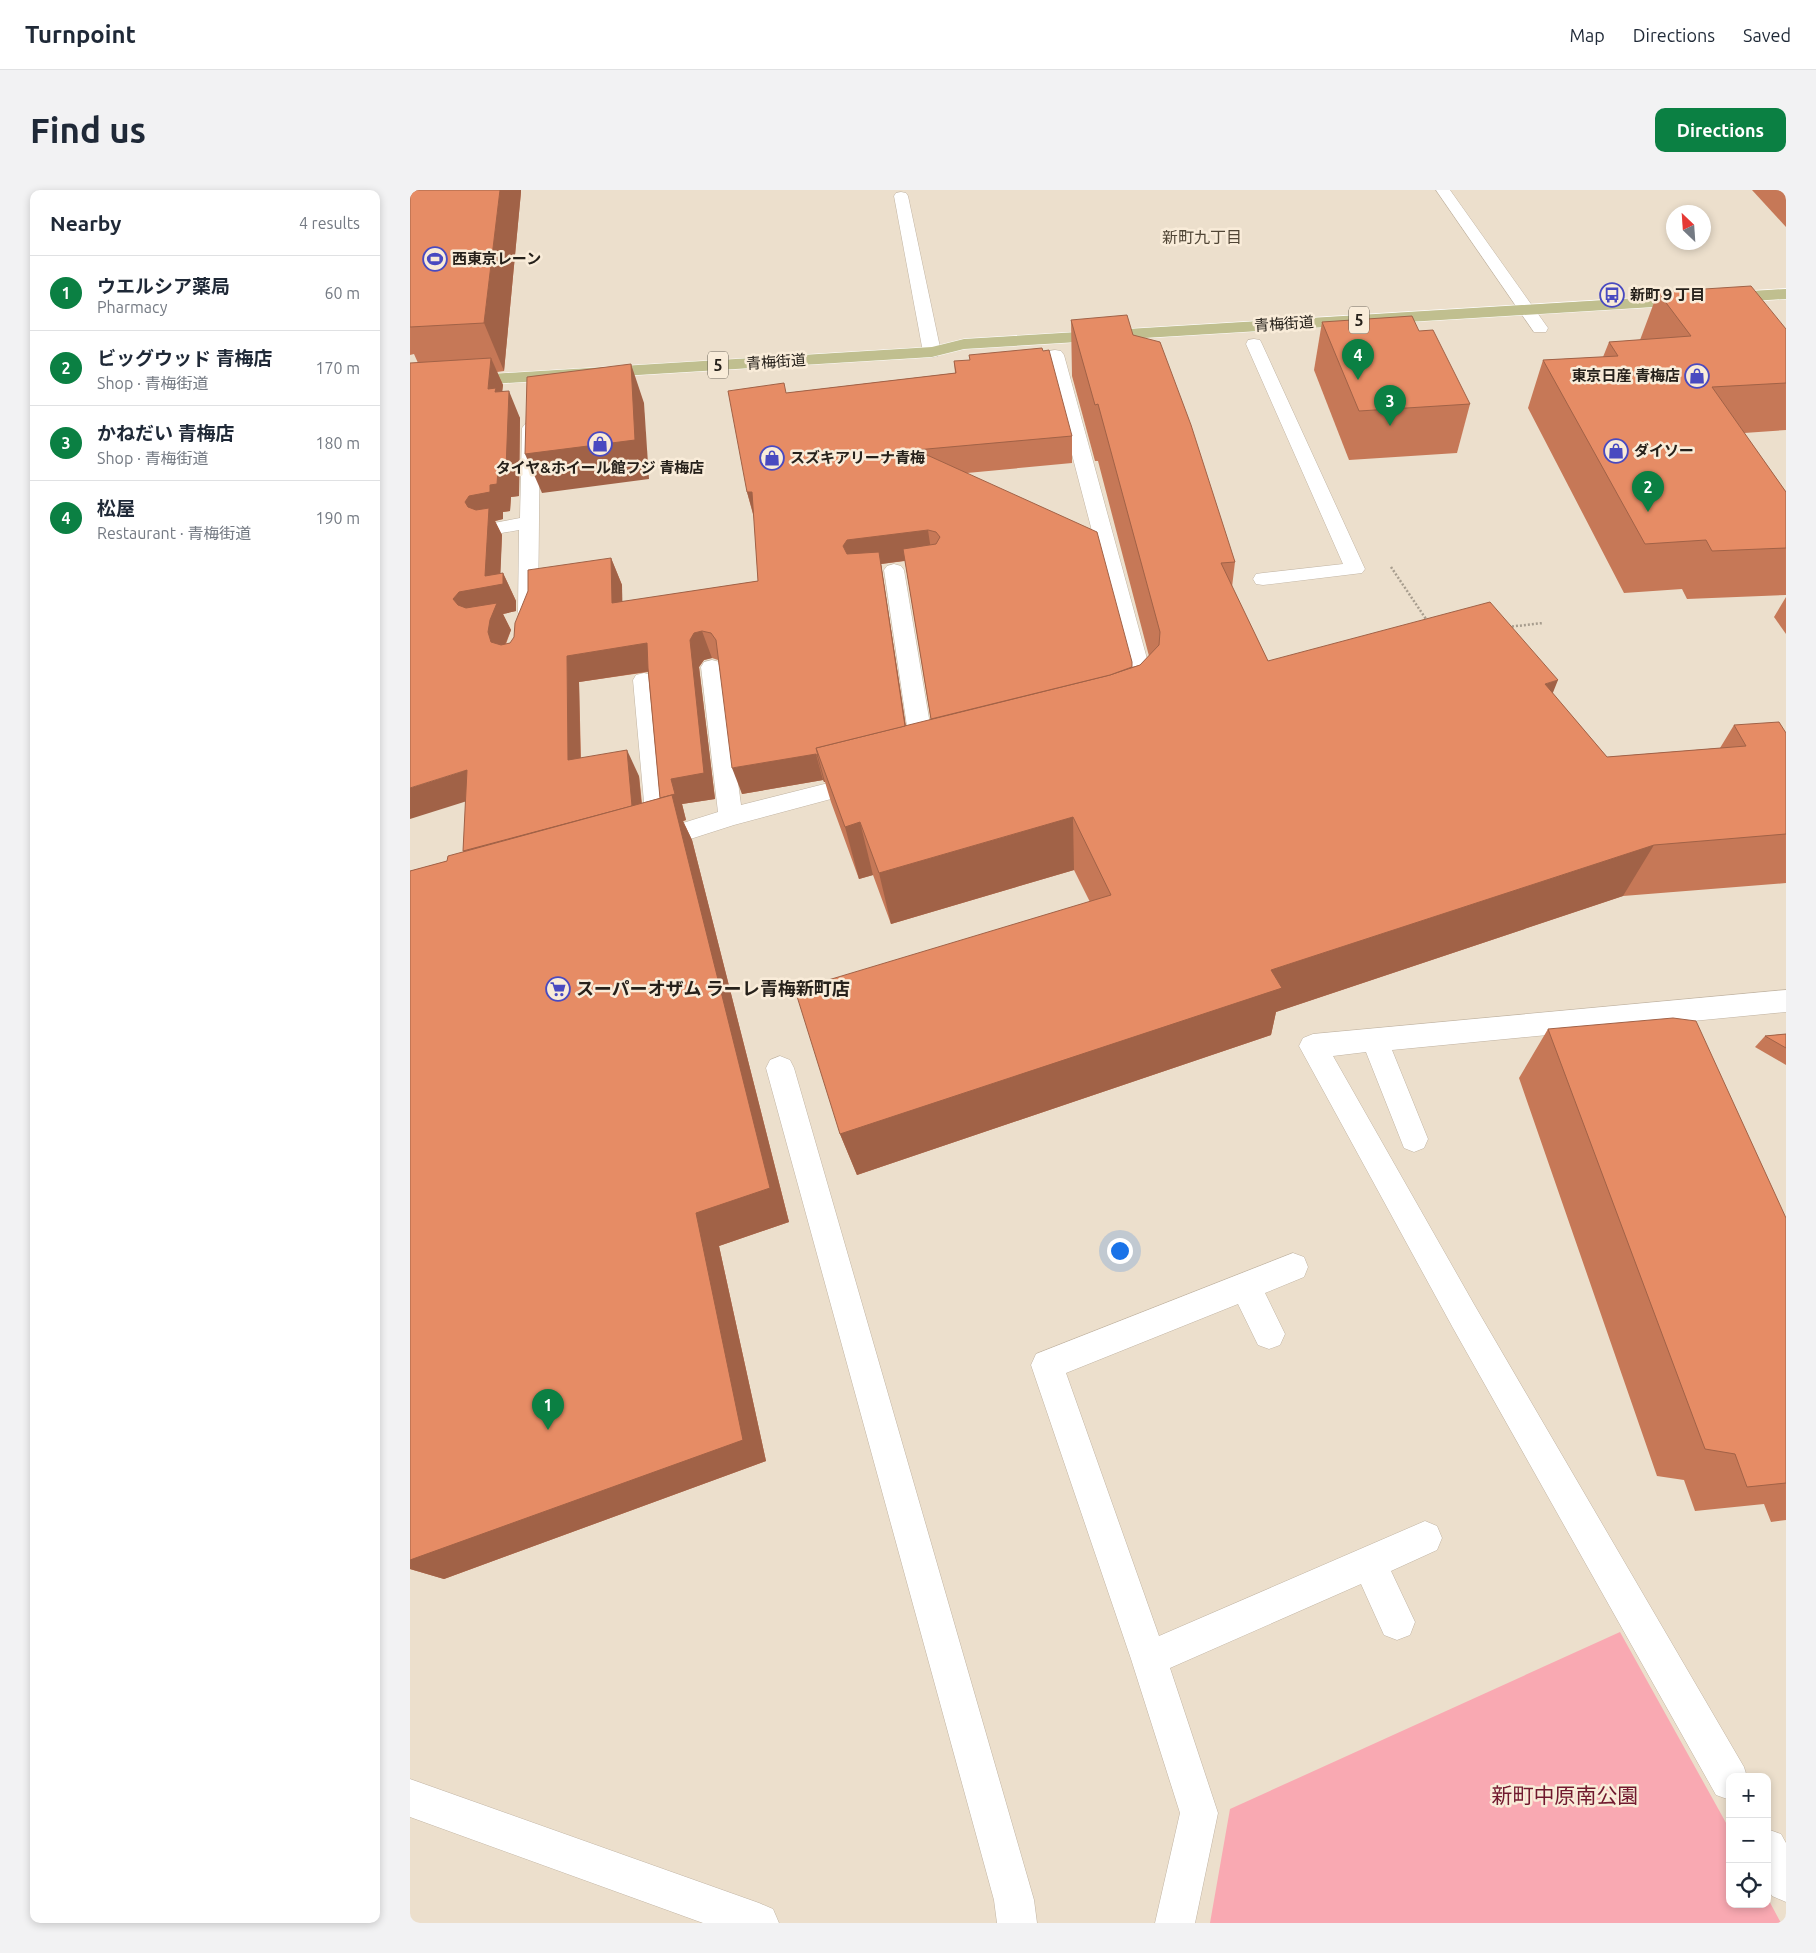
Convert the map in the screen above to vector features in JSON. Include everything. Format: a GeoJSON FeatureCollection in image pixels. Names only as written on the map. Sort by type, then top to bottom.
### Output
{"type":"FeatureCollection","features":[{"type":"Feature","properties":{"kind":"main road","name":"青梅街道"},"geometry":{"type":"LineString","coordinates":[[410,384],[932,352],[964,344],[1786,294]]}},
{"type":"Feature","properties":{"kind":"main road"},"geometry":{"type":"LineString","coordinates":[[1521,329],[1560,326]]}},
{"type":"Feature","properties":{"kind":"main road","name":"青梅街道"},"geometry":{"type":"LineString","coordinates":[[1235,345],[1263,344]]}},
{"type":"Feature","properties":{"kind":"main road","name":"青梅街道"},"geometry":{"type":"LineString","coordinates":[[932,352],[964,360],[1065,354]]}},
{"type":"Feature","properties":{"kind":"street"},"geometry":{"type":"LineString","coordinates":[[1443,190],[1540,328]]}},
{"type":"Feature","properties":{"kind":"street"},"geometry":{"type":"LineString","coordinates":[[901,196],[932,352]]}},
{"type":"Feature","properties":{"kind":"street"},"geometry":{"type":"LineString","coordinates":[[1263,344],[1355,570],[1263,579]]}},
{"type":"Feature","properties":{"kind":"street"},"geometry":{"type":"LineString","coordinates":[[1065,354],[1144,688],[1144,699],[1128,713],[1122,715]]}},
{"type":"Feature","properties":{"kind":"street"},"geometry":{"type":"LineString","coordinates":[[519,624],[529,523],[532,376]]}},
{"type":"Feature","properties":{"kind":"street"},"geometry":{"type":"LineString","coordinates":[[490,529],[529,523]]}},
{"type":"Feature","properties":{"kind":"street"},"geometry":{"type":"LineString","coordinates":[[631,848],[731,817],[916,768],[895,570]]}},
{"type":"Feature","properties":{"kind":"street"},"geometry":{"type":"LineString","coordinates":[[712,666],[731,817]]}},
{"type":"Feature","properties":{"kind":"street"},"geometry":{"type":"LineString","coordinates":[[644,680],[659,840]]}},
{"type":"Feature","properties":{"kind":"street"},"geometry":{"type":"LineString","coordinates":[[1726,1774],[1464,1317],[1312,1046],[1786,1001]]}},
{"type":"Feature","properties":{"kind":"street"},"geometry":{"type":"LineString","coordinates":[[1374,1039],[1414,1139]]}},
{"type":"Feature","properties":{"kind":"street"},"geometry":{"type":"LineString","coordinates":[[780,1068],[1011,1890],[1017,1923]]}},
{"type":"Feature","properties":{"kind":"street"},"geometry":{"type":"LineString","coordinates":[[1175,1923],[1200,1813],[1149,1659],[1047,1365],[1293,1267]]}},
{"type":"Feature","properties":{"kind":"street"},"geometry":{"type":"LineString","coordinates":[[1246,1286],[1269,1334]]}},
{"type":"Feature","properties":{"kind":"street"},"geometry":{"type":"LineString","coordinates":[[1149,1659],[1425,1538]]}},
{"type":"Feature","properties":{"kind":"street"},"geometry":{"type":"LineString","coordinates":[[1368,1562],[1397,1622]]}},
{"type":"Feature","properties":{"kind":"street"},"geometry":{"type":"LineString","coordinates":[[410,1798],[759,1923]]}},
{"type":"Feature","properties":{"kind":"street"},"geometry":{"type":"LineString","coordinates":[[1771,1855],[1786,1882]]}},
{"type":"Feature","properties":{"kind":"path"},"geometry":{"type":"LineString","coordinates":[[1503,628],[1543,624]]}},
{"type":"Feature","properties":{"kind":"green space","name":"新町中原南公園"},"geometry":{"type":"Polygon","coordinates":[[[1620,1632],[1726,1823],[1726,1908],[1771,1908],[1771,1904],[1781,1923],[1210,1923],[1230,1809],[1620,1632]]]}},
{"type":"Feature","properties":{"kind":"building"},"geometry":{"type":"Polygon","coordinates":[[[410,190],[500,190],[484,323],[410,327],[410,190]]]}},
{"type":"Feature","properties":{"kind":"building"},"geometry":{"type":"Polygon","coordinates":[[[1751,286],[1786,329],[1786,383],[1712,387],[1786,492],[1786,548],[1712,551],[1706,540],[1645,544],[1543,360],[1618,356],[1609,342],[1691,336],[1658,292],[1751,286]]]}},
{"type":"Feature","properties":{"kind":"building"},"geometry":{"type":"Polygon","coordinates":[[[1127,315],[1133,335],[1160,342],[1191,425],[1235,562],[1221,563],[1268,661],[1490,602],[1558,680],[1545,684],[1607,757],[1746,746],[1734,725],[1779,722],[1786,733],[1786,834],[1654,845],[1271,970],[1282,988],[840,1134],[795,990],[1111,895],[1073,817],[879,873],[860,822],[845,827],[816,748],[1110,675],[1140,665],[1159,645],[1160,632],[1098,404],[1095,405],[1071,320],[1127,315]]]}},
{"type":"Feature","properties":{"kind":"building"},"geometry":{"type":"Polygon","coordinates":[[[1412,316],[1419,331],[1433,330],[1470,404],[1359,411],[1322,322],[1412,316]]]}},
{"type":"Feature","properties":{"kind":"building"},"geometry":{"type":"Polygon","coordinates":[[[1042,348],[1043,351],[1049,350],[1072,436],[916,450],[1097,532],[1132,667],[1110,675],[931,719],[903,549],[936,544],[940,537],[936,532],[928,530],[847,540],[843,546],[847,554],[879,552],[905,726],[816,748],[818,756],[816,754],[732,768],[716,640],[711,633],[702,631],[694,633],[690,640],[704,773],[671,779],[675,794],[660,798],[647,643],[567,656],[568,760],[627,750],[632,806],[463,851],[467,770],[410,788],[410,363],[491,358],[488,389],[496,388],[495,392],[509,391],[506,469],[498,470],[497,484],[490,485],[490,492],[469,496],[465,502],[468,507],[476,510],[489,508],[485,576],[503,573],[503,584],[459,592],[453,599],[458,605],[466,608],[497,603],[490,620],[488,632],[491,642],[501,645],[510,643],[514,637],[515,623],[528,591],[528,570],[611,558],[612,603],[758,581],[752,492],[747,492],[728,391],[784,383],[786,393],[956,373],[954,361],[970,360],[969,355],[1042,348]]]}},
{"type":"Feature","properties":{"kind":"building"},"geometry":{"type":"Polygon","coordinates":[[[631,364],[635,440],[525,454],[527,377],[631,364]]]}},
{"type":"Feature","properties":{"kind":"building"},"geometry":{"type":"Polygon","coordinates":[[[672,795],[770,1188],[696,1213],[743,1440],[410,1560],[410,871],[447,861],[448,856],[672,795]]]}},
{"type":"Feature","properties":{"kind":"building"},"geometry":{"type":"Polygon","coordinates":[[[1673,1018],[1696,1021],[1786,1218],[1786,1483],[1747,1487],[1735,1454],[1705,1449],[1548,1029],[1673,1018]]]}},
{"type":"Feature","properties":{"kind":"building"},"geometry":{"type":"Polygon","coordinates":[[[1786,1034],[1786,1048],[1765,1036],[1786,1034]]]}},
{"type":"Feature","properties":{"kind":"place","name":"西東京レーン"},"geometry":{"type":"Point","coordinates":[435,259]}},
{"type":"Feature","properties":{"kind":"place","name":"新町９丁目"},"geometry":{"type":"Point","coordinates":[1612,295]}},
{"type":"Feature","properties":{"kind":"place","name":"東京日産 青梅店"},"geometry":{"type":"Point","coordinates":[1697,376]}},
{"type":"Feature","properties":{"kind":"place","name":"松屋"},"geometry":{"type":"Point","coordinates":[1358,380]}},
{"type":"Feature","properties":{"kind":"place","name":"かねだい 青梅店"},"geometry":{"type":"Point","coordinates":[1390,426]}},
{"type":"Feature","properties":{"kind":"place","name":"タイヤ&ホイール館フジ 青梅店"},"geometry":{"type":"Point","coordinates":[600,444]}},
{"type":"Feature","properties":{"kind":"place","name":"ダイソー"},"geometry":{"type":"Point","coordinates":[1616,451]}},
{"type":"Feature","properties":{"kind":"place","name":"スズキアリーナ青梅"},"geometry":{"type":"Point","coordinates":[772,458]}},
{"type":"Feature","properties":{"kind":"place","name":"ビッグウッド 青梅店"},"geometry":{"type":"Point","coordinates":[1648,512]}},
{"type":"Feature","properties":{"kind":"place","name":"スーパーオザム ラーレ青梅新町店"},"geometry":{"type":"Point","coordinates":[558,989]}},
{"type":"Feature","properties":{"kind":"place","name":"ウエルシア薬局"},"geometry":{"type":"Point","coordinates":[548,1430]}},
{"type":"Feature","properties":{"kind":"district","name":"新町九丁目"},"geometry":{"type":"Point","coordinates":[1202,237]}}]}
